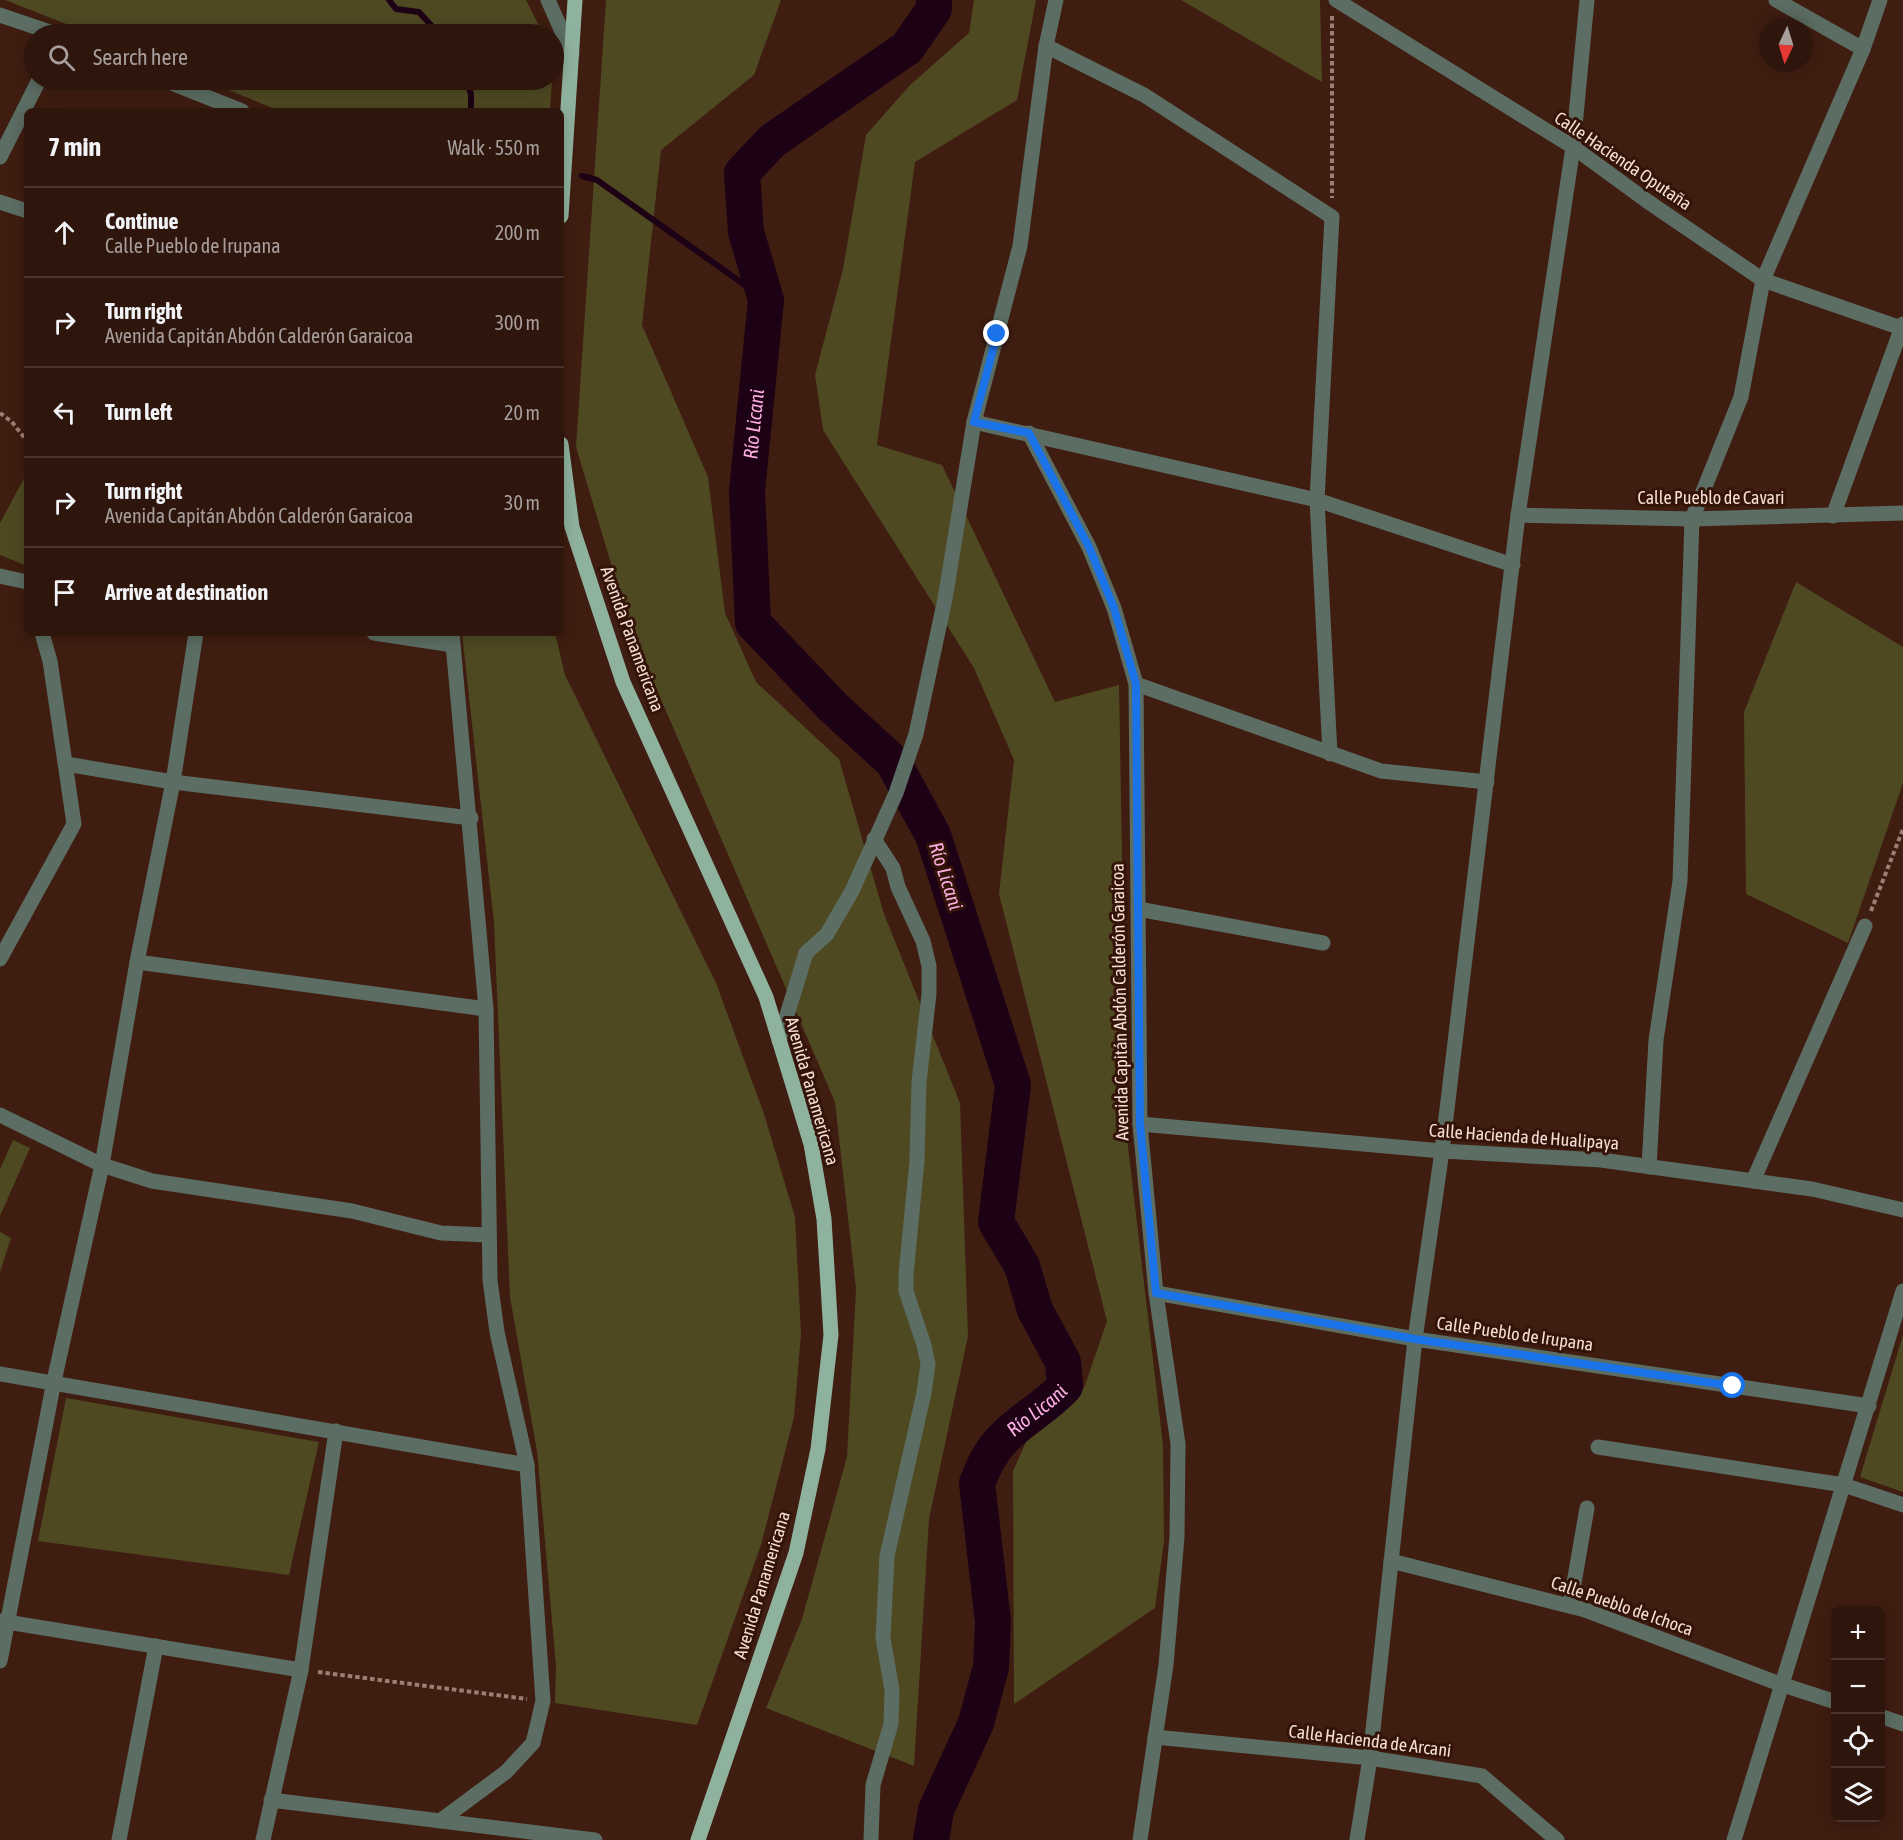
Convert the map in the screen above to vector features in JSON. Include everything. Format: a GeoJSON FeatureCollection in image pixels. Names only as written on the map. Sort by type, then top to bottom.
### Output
{"type":"FeatureCollection","features":[{"type":"Feature","properties":{"kind":"main road"},"geometry":{"type":"LineString","coordinates":[[564,172],[575,0]]}},
{"type":"Feature","properties":{"kind":"main road","name":"Avenida Panamericana"},"geometry":{"type":"LineString","coordinates":[[564,467],[572,527],[622,682],[765,997],[811,1144],[824,1219],[831,1335],[818,1449],[796,1553],[698,1840]]}},
{"type":"Feature","properties":{"kind":"street"},"geometry":{"type":"LineString","coordinates":[[548,0],[559,24]]}},
{"type":"Feature","properties":{"kind":"street"},"geometry":{"type":"LineString","coordinates":[[779,1041],[806,953],[827,934],[852,891],[896,793],[916,734],[945,599],[974,422],[1020,246],[1046,46],[1056,0]]}},
{"type":"Feature","properties":{"kind":"street"},"geometry":{"type":"LineString","coordinates":[[1357,1840],[1370,1758],[1415,1339],[1442,1151],[1518,515],[1573,147],[1587,0]]}},
{"type":"Feature","properties":{"kind":"street"},"geometry":{"type":"LineString","coordinates":[[1776,0],[1863,49]]}},
{"type":"Feature","properties":{"kind":"street"},"geometry":{"type":"LineString","coordinates":[[1649,1167],[1656,1040],[1680,880],[1692,519],[1741,397],[1763,280],[1863,49],[1880,0]]}},
{"type":"Feature","properties":{"kind":"street","name":"Calle Hacienda Oputaña"},"geometry":{"type":"LineString","coordinates":[[1334,6],[1573,147],[1763,280],[1902,326]]}},
{"type":"Feature","properties":{"kind":"street"},"geometry":{"type":"LineString","coordinates":[[0,15],[27,24]]}},
{"type":"Feature","properties":{"kind":"street"},"geometry":{"type":"LineString","coordinates":[[564,36],[572,54]]}},
{"type":"Feature","properties":{"kind":"street"},"geometry":{"type":"LineString","coordinates":[[1046,46],[1144,95],[1332,217],[1317,500],[1330,754]]}},
{"type":"Feature","properties":{"kind":"street"},"geometry":{"type":"LineString","coordinates":[[25,108],[34,90]]}},
{"type":"Feature","properties":{"kind":"street"},"geometry":{"type":"LineString","coordinates":[[189,90],[234,108]]}},
{"type":"Feature","properties":{"kind":"street"},"geometry":{"type":"LineString","coordinates":[[0,157],[24,110]]}},
{"type":"Feature","properties":{"kind":"street"},"geometry":{"type":"LineString","coordinates":[[0,202],[24,210]]}},
{"type":"Feature","properties":{"kind":"street"},"geometry":{"type":"LineString","coordinates":[[1833,516],[1902,326]]}},
{"type":"Feature","properties":{"kind":"street"},"geometry":{"type":"LineString","coordinates":[[974,422],[1317,500],[1513,565]]}},
{"type":"Feature","properties":{"kind":"street","name":"Avenida Capitán Abdón Calderón Garaicoa"},"geometry":{"type":"LineString","coordinates":[[1029,433],[1089,547],[1114,608],[1136,684],[1140,1124],[1156,1293],[1178,1444],[1177,1537],[1166,1665],[1140,1840]]}},
{"type":"Feature","properties":{"kind":"street","name":"Calle Pueblo de Cavari"},"geometry":{"type":"LineString","coordinates":[[1518,515],[1692,519],[1903,513]]}},
{"type":"Feature","properties":{"kind":"street"},"geometry":{"type":"LineString","coordinates":[[0,576],[24,581]]}},
{"type":"Feature","properties":{"kind":"street"},"geometry":{"type":"LineString","coordinates":[[0,959],[74,824],[66,764],[43,636]]}},
{"type":"Feature","properties":{"kind":"street"},"geometry":{"type":"LineString","coordinates":[[0,1661],[4,1621],[102,1165],[137,962],[173,782],[196,636]]}},
{"type":"Feature","properties":{"kind":"street"},"geometry":{"type":"LineString","coordinates":[[414,636],[453,639],[471,818],[486,1009],[490,1280],[497,1332],[527,1466],[543,1701],[533,1743],[506,1772],[440,1821]]}},
{"type":"Feature","properties":{"kind":"street"},"geometry":{"type":"LineString","coordinates":[[1136,684],[1381,771],[1487,782]]}},
{"type":"Feature","properties":{"kind":"street"},"geometry":{"type":"LineString","coordinates":[[66,764],[173,782],[471,818]]}},
{"type":"Feature","properties":{"kind":"street"},"geometry":{"type":"LineString","coordinates":[[871,1840],[873,1785],[891,1724],[892,1690],[884,1638],[887,1556],[924,1393],[928,1364],[924,1344],[906,1291],[906,1274],[917,1161],[919,1082],[929,994],[929,966],[923,940],[898,887],[893,868],[874,839]]}},
{"type":"Feature","properties":{"kind":"street"},"geometry":{"type":"LineString","coordinates":[[1138,909],[1323,943]]}},
{"type":"Feature","properties":{"kind":"street"},"geometry":{"type":"LineString","coordinates":[[1753,1181],[1866,926]]}},
{"type":"Feature","properties":{"kind":"street"},"geometry":{"type":"LineString","coordinates":[[137,962],[486,1009]]}},
{"type":"Feature","properties":{"kind":"street"},"geometry":{"type":"LineString","coordinates":[[0,1115],[102,1165],[152,1181],[352,1211],[441,1233],[489,1234]]}},
{"type":"Feature","properties":{"kind":"street","name":"Calle Hacienda de Hualipaya"},"geometry":{"type":"LineString","coordinates":[[1140,1124],[1442,1151],[1601,1160],[1812,1189],[1903,1210]]}},
{"type":"Feature","properties":{"kind":"street"},"geometry":{"type":"LineString","coordinates":[[1734,1840],[1780,1684],[1869,1406],[1903,1291]]}},
{"type":"Feature","properties":{"kind":"street","name":"Calle Pueblo de Irupana"},"geometry":{"type":"LineString","coordinates":[[1156,1293],[1415,1339],[1869,1406]]}},
{"type":"Feature","properties":{"kind":"street"},"geometry":{"type":"LineString","coordinates":[[0,1374],[54,1381],[527,1466]]}},
{"type":"Feature","properties":{"kind":"street"},"geometry":{"type":"LineString","coordinates":[[263,1840],[301,1670],[336,1431]]}},
{"type":"Feature","properties":{"kind":"street"},"geometry":{"type":"LineString","coordinates":[[1598,1447],[1844,1485],[1903,1505]]}},
{"type":"Feature","properties":{"kind":"street"},"geometry":{"type":"LineString","coordinates":[[1570,1606],[1587,1508]]}},
{"type":"Feature","properties":{"kind":"street","name":"Calle Pueblo de Ichoca"},"geometry":{"type":"LineString","coordinates":[[1391,1561],[1570,1606],[1780,1684],[1831,1700]]}},
{"type":"Feature","properties":{"kind":"street"},"geometry":{"type":"LineString","coordinates":[[4,1621],[301,1670]]}},
{"type":"Feature","properties":{"kind":"street"},"geometry":{"type":"LineString","coordinates":[[119,1840],[156,1646]]}},
{"type":"Feature","properties":{"kind":"street"},"geometry":{"type":"LineString","coordinates":[[1885,1717],[1903,1724]]}},
{"type":"Feature","properties":{"kind":"street","name":"Calle Hacienda de Arcani"},"geometry":{"type":"LineString","coordinates":[[1155,1737],[1370,1758],[1482,1776],[1557,1840]]}},
{"type":"Feature","properties":{"kind":"street"},"geometry":{"type":"LineString","coordinates":[[271,1800],[595,1840]]}},
{"type":"Feature","properties":{"kind":"path"},"geometry":{"type":"LineString","coordinates":[[1332,217],[1334,6]]}},
{"type":"Feature","properties":{"kind":"path"},"geometry":{"type":"LineString","coordinates":[[0,414],[12,422],[24,437]]}},
{"type":"Feature","properties":{"kind":"path"},"geometry":{"type":"LineString","coordinates":[[1866,926],[1903,829]]}},
{"type":"Feature","properties":{"kind":"path"},"geometry":{"type":"LineString","coordinates":[[301,1670],[543,1701]]}},
{"type":"Feature","properties":{"kind":"shaded area"},"geometry":{"type":"Polygon","coordinates":[[[5,0],[526,0],[538,24],[66,24],[5,0]]]}},
{"type":"Feature","properties":{"kind":"shaded area"},"geometry":{"type":"Polygon","coordinates":[[[606,0],[781,0],[754,75],[661,150],[642,325],[708,477],[725,613],[756,682],[839,759],[884,914],[960,1103],[968,1336],[929,1519],[914,1766],[766,1708],[802,1619],[847,1457],[856,1289],[835,1102],[631,630],[576,447],[606,0]]]}},
{"type":"Feature","properties":{"kind":"shaded area"},"geometry":{"type":"Polygon","coordinates":[[[974,0],[1036,0],[1017,100],[915,162],[877,445],[942,465],[1055,702],[1119,685],[1127,1138],[1163,1445],[1164,1541],[1155,1608],[1014,1704],[1013,1471],[1027,1440],[1084,1388],[1107,1321],[999,894],[1014,760],[974,668],[823,430],[815,375],[843,269],[866,135],[910,85],[969,33],[974,0]]]}},
{"type":"Feature","properties":{"kind":"shaded area"},"geometry":{"type":"Polygon","coordinates":[[[1181,0],[1320,0],[1322,82],[1181,0]]]}},
{"type":"Feature","properties":{"kind":"shaded area"},"geometry":{"type":"Polygon","coordinates":[[[229,90],[551,90],[550,108],[273,108],[229,90]]]}},
{"type":"Feature","properties":{"kind":"shaded area"},"geometry":{"type":"Polygon","coordinates":[[[24,479],[24,565],[0,555],[0,523],[24,479]]]}},
{"type":"Feature","properties":{"kind":"shaded area"},"geometry":{"type":"Polygon","coordinates":[[[1796,582],[1903,647],[1903,783],[1848,943],[1746,894],[1744,712],[1796,582]]]}},
{"type":"Feature","properties":{"kind":"shaded area"},"geometry":{"type":"Polygon","coordinates":[[[462,636],[556,636],[565,675],[716,983],[764,1114],[795,1217],[801,1334],[794,1417],[761,1545],[697,1725],[555,1703],[556,1666],[537,1451],[510,1297],[494,923],[462,636]]]}},
{"type":"Feature","properties":{"kind":"shaded area"},"geometry":{"type":"Polygon","coordinates":[[[13,1140],[30,1148],[0,1216],[0,1169],[13,1140]]]}},
{"type":"Feature","properties":{"kind":"shaded area"},"geometry":{"type":"Polygon","coordinates":[[[0,1232],[11,1238],[0,1272],[0,1232]]]}},
{"type":"Feature","properties":{"kind":"shaded area"},"geometry":{"type":"Polygon","coordinates":[[[1903,1335],[1903,1492],[1860,1477],[1903,1335]]]}},
{"type":"Feature","properties":{"kind":"shaded area"},"geometry":{"type":"Polygon","coordinates":[[[66,1398],[319,1442],[289,1575],[38,1541],[66,1398]]]}},
{"type":"Feature","properties":{"kind":"waterway"},"geometry":{"type":"LineString","coordinates":[[389,0],[396,9],[419,12],[430,24]]}},
{"type":"Feature","properties":{"kind":"waterway","name":"Río Licani"},"geometry":{"type":"LineString","coordinates":[[931,1840],[936,1810],[976,1723],[991,1667],[993,1622],[977,1483],[989,1456],[1000,1442],[1065,1386],[1063,1362],[1035,1310],[1022,1266],[996,1222],[1013,1085],[933,835],[893,762],[833,707],[753,623],[747,491],[766,300],[746,232],[742,173],[772,141],[907,48],[934,9],[934,0]]}},
{"type":"Feature","properties":{"kind":"waterway"},"geometry":{"type":"LineString","coordinates":[[470,90],[471,108]]}},
{"type":"Feature","properties":{"kind":"waterway"},"geometry":{"type":"LineString","coordinates":[[582,176],[597,180],[766,300]]}},
{"type":"Feature","properties":{"kind":"route"},"geometry":{"type":"LineString","coordinates":[[997,334],[974,422],[1029,433],[1089,547],[1114,608],[1136,684],[1140,1124],[1156,1293],[1415,1339],[1733,1386]]}}]}
